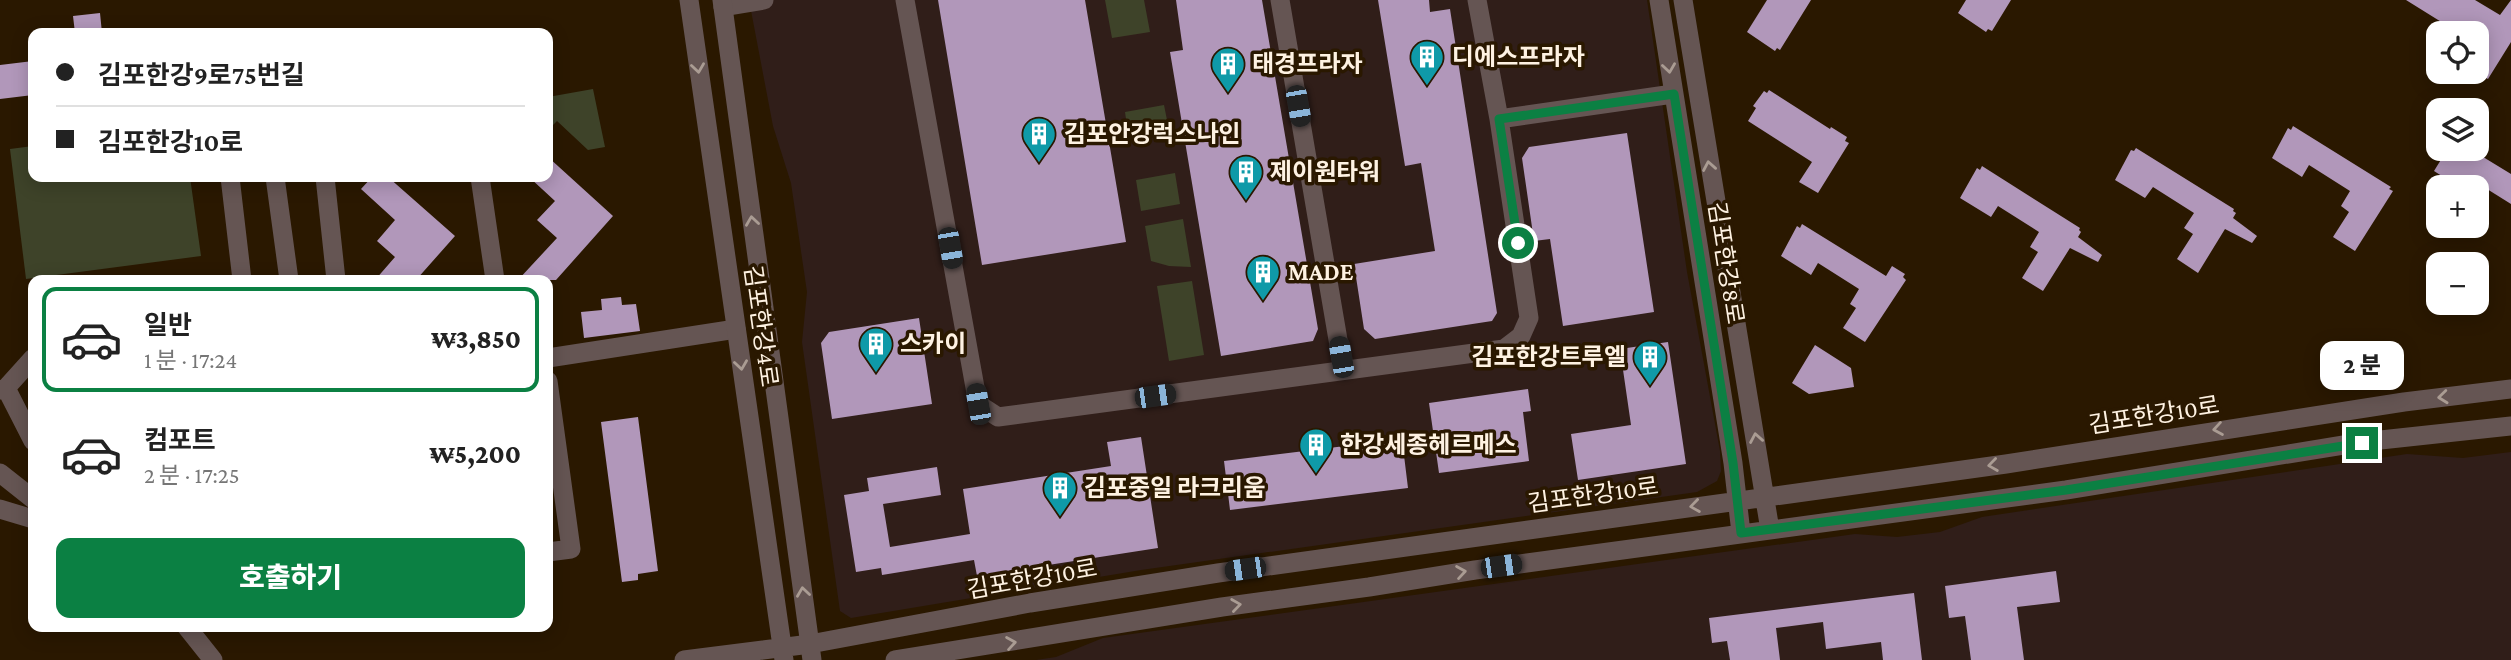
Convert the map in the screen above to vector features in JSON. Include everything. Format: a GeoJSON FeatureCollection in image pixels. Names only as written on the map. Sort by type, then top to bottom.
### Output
{"type":"FeatureCollection","features":[{"type":"Feature","properties":{"kind":"street","name":"김포한강4로"},"geometry":{"type":"LineString","coordinates":[[689,0],[783,653]]}},
{"type":"Feature","properties":{"kind":"street"},"geometry":{"type":"LineString","coordinates":[[723,3],[764,0]]}},
{"type":"Feature","properties":{"kind":"street"},"geometry":{"type":"LineString","coordinates":[[905,0],[978,404],[998,416],[1504,349],[1521,336],[1529,318],[1478,0]]}},
{"type":"Feature","properties":{"kind":"street"},"geometry":{"type":"LineString","coordinates":[[1280,0],[1343,369]]}},
{"type":"Feature","properties":{"kind":"street","name":"김포한강8로"},"geometry":{"type":"LineString","coordinates":[[1659,0],[1741,533]]}},
{"type":"Feature","properties":{"kind":"street","name":"김포한강8로"},"geometry":{"type":"LineString","coordinates":[[1682,0],[1770,530]]}},
{"type":"Feature","properties":{"kind":"street","name":"김포한강4로"},"geometry":{"type":"LineString","coordinates":[[723,3],[811,652]]}},
{"type":"Feature","properties":{"kind":"street"},"geometry":{"type":"LineString","coordinates":[[1499,119],[1674,94]]}},
{"type":"Feature","properties":{"kind":"street"},"geometry":{"type":"LineString","coordinates":[[231,182],[241,275]]}},
{"type":"Feature","properties":{"kind":"street"},"geometry":{"type":"LineString","coordinates":[[276,182],[288,275]]}},
{"type":"Feature","properties":{"kind":"street"},"geometry":{"type":"LineString","coordinates":[[325,182],[335,275]]}},
{"type":"Feature","properties":{"kind":"street"},"geometry":{"type":"LineString","coordinates":[[481,182],[494,275]]}},
{"type":"Feature","properties":{"kind":"street"},"geometry":{"type":"LineString","coordinates":[[553,357],[736,328]]}},
{"type":"Feature","properties":{"kind":"street"},"geometry":{"type":"LineString","coordinates":[[28,363],[3,389],[28,432]]}},
{"type":"Feature","properties":{"kind":"street","name":"김포한강10로"},"geometry":{"type":"LineString","coordinates":[[684,660],[811,652],[1030,603],[1218,573],[2006,464],[2404,402],[2511,390]]}},
{"type":"Feature","properties":{"kind":"street"},"geometry":{"type":"LineString","coordinates":[[895,660],[1222,607],[2066,490],[2362,443],[2511,426]]}},
{"type":"Feature","properties":{"kind":"street"},"geometry":{"type":"LineString","coordinates":[[553,447],[571,549],[553,551]]}},
{"type":"Feature","properties":{"kind":"street"},"geometry":{"type":"LineString","coordinates":[[0,473],[28,495]]}},
{"type":"Feature","properties":{"kind":"street"},"geometry":{"type":"LineString","coordinates":[[0,509],[28,517]]}},
{"type":"Feature","properties":{"kind":"street"},"geometry":{"type":"LineString","coordinates":[[191,632],[213,660]]}},
{"type":"Feature","properties":{"kind":"shaded area"},"geometry":{"type":"Polygon","coordinates":[[[749,0],[1647,0],[1687,272],[1720,451],[1721,471],[1717,481],[1697,492],[1141,570],[851,618],[840,611],[802,342],[807,292],[791,183],[773,126],[749,0]]]}},
{"type":"Feature","properties":{"kind":"shaded area"},"geometry":{"type":"Polygon","coordinates":[[[2511,452],[2511,660],[1036,660],[1056,657],[1103,638],[1855,534],[1897,537],[1940,532],[1982,517],[2407,454],[2463,458],[2511,452]]]}},
{"type":"Feature","properties":{"kind":"green space"},"geometry":{"type":"Polygon","coordinates":[[[1105,0],[1144,0],[1150,32],[1112,38],[1105,0]]]}},
{"type":"Feature","properties":{"kind":"green space"},"geometry":{"type":"Polygon","coordinates":[[[593,89],[605,147],[588,150],[557,121],[553,125],[553,96],[593,89]]]}},
{"type":"Feature","properties":{"kind":"green space"},"geometry":{"type":"Polygon","coordinates":[[[1164,105],[1167,120],[1127,126],[1125,112],[1164,105]]]}},
{"type":"Feature","properties":{"kind":"green space"},"geometry":{"type":"Polygon","coordinates":[[[28,147],[28,182],[191,182],[201,256],[56,275],[28,275],[26,279],[10,149],[28,147]]]}},
{"type":"Feature","properties":{"kind":"green space"},"geometry":{"type":"Polygon","coordinates":[[[1175,173],[1180,204],[1141,211],[1136,180],[1175,173]]]}},
{"type":"Feature","properties":{"kind":"green space"},"geometry":{"type":"Polygon","coordinates":[[[1183,219],[1191,267],[1169,266],[1151,261],[1145,226],[1183,219]]]}},
{"type":"Feature","properties":{"kind":"green space"},"geometry":{"type":"Polygon","coordinates":[[[1192,281],[1204,355],[1169,361],[1157,286],[1192,281]]]}},
{"type":"Feature","properties":{"kind":"building"},"geometry":{"type":"Polygon","coordinates":[[[938,0],[1085,0],[1126,242],[982,265],[938,0]]]}},
{"type":"Feature","properties":{"kind":"building"},"geometry":{"type":"Polygon","coordinates":[[[1176,0],[1262,0],[1318,329],[1313,341],[1221,356],[1170,52],[1183,50],[1176,0]]]}},
{"type":"Feature","properties":{"kind":"building"},"geometry":{"type":"Polygon","coordinates":[[[1378,0],[1429,0],[1430,12],[1450,9],[1497,313],[1492,321],[1375,339],[1364,329],[1354,264],[1435,251],[1421,163],[1405,166],[1378,0]]]}},
{"type":"Feature","properties":{"kind":"building"},"geometry":{"type":"Polygon","coordinates":[[[1767,0],[1811,0],[1780,50],[1777,48],[1775,51],[1747,32],[1767,0]]]}},
{"type":"Feature","properties":{"kind":"building"},"geometry":{"type":"Polygon","coordinates":[[[1966,0],[2011,0],[1992,31],[1988,29],[1986,32],[1958,13],[1966,0]]]}},
{"type":"Feature","properties":{"kind":"building"},"geometry":{"type":"Polygon","coordinates":[[[2406,0],[2475,0],[2500,15],[2511,0],[2511,42],[2489,77],[2489,21],[2440,21],[2406,0]]]}},
{"type":"Feature","properties":{"kind":"building"},"geometry":{"type":"Polygon","coordinates":[[[100,13],[102,28],[74,28],[73,16],[100,13]]]}},
{"type":"Feature","properties":{"kind":"building"},"geometry":{"type":"Polygon","coordinates":[[[28,62],[28,96],[0,99],[0,65],[28,62]]]}},
{"type":"Feature","properties":{"kind":"building"},"geometry":{"type":"Polygon","coordinates":[[[1769,90],[1847,137],[1845,141],[1849,143],[1818,193],[1799,182],[1812,162],[1748,121],[1756,108],[1753,106],[1764,91],[1767,93],[1769,90]]]}},
{"type":"Feature","properties":{"kind":"building"},"geometry":{"type":"Polygon","coordinates":[[[2293,126],[2391,187],[2389,189],[2393,191],[2355,251],[2333,237],[2349,212],[2341,206],[2350,191],[2309,165],[2302,177],[2272,158],[2288,128],[2291,130],[2293,126]]]}},
{"type":"Feature","properties":{"kind":"building"},"geometry":{"type":"Polygon","coordinates":[[[1627,133],[1654,312],[1563,326],[1550,239],[1534,241],[1522,158],[1529,147],[1627,133]]]}},
{"type":"Feature","properties":{"kind":"building"},"geometry":{"type":"Polygon","coordinates":[[[2136,148],[2234,209],[2236,213],[2233,218],[2257,236],[2252,243],[2225,229],[2198,273],[2177,259],[2193,234],[2184,228],[2194,213],[2153,187],[2145,198],[2115,180],[2131,150],[2136,148]]]}},
{"type":"Feature","properties":{"kind":"building"},"geometry":{"type":"Polygon","coordinates":[[[2440,161],[2489,161],[2511,174],[2511,204],[2489,190],[2489,175],[2440,175],[2434,171],[2440,161]]]}},
{"type":"Feature","properties":{"kind":"building"},"geometry":{"type":"Polygon","coordinates":[[[553,162],[613,216],[556,280],[553,280],[553,275],[523,275],[557,238],[537,220],[555,201],[534,182],[553,182],[553,162]]]}},
{"type":"Feature","properties":{"kind":"building"},"geometry":{"type":"Polygon","coordinates":[[[1982,166],[2080,228],[2078,237],[2102,255],[2098,262],[2070,248],[2043,291],[2022,278],[2038,252],[2030,247],[2039,232],[1998,206],[1991,217],[1960,198],[1977,168],[1980,170],[1982,166]]]}},
{"type":"Feature","properties":{"kind":"building"},"geometry":{"type":"Polygon","coordinates":[[[367,182],[394,182],[455,236],[420,275],[379,275],[395,257],[377,241],[395,220],[361,189],[367,182]]]}},
{"type":"Feature","properties":{"kind":"building"},"geometry":{"type":"Polygon","coordinates":[[[1802,224],[1886,276],[1892,266],[1905,274],[1903,277],[1906,280],[1865,342],[1843,328],[1856,308],[1850,304],[1859,289],[1818,263],[1811,275],[1781,256],[1797,226],[1800,228],[1802,224]]]}},
{"type":"Feature","properties":{"kind":"building"},"geometry":{"type":"Polygon","coordinates":[[[621,297],[622,305],[636,304],[640,331],[584,338],[581,312],[602,310],[601,299],[621,297]]]}},
{"type":"Feature","properties":{"kind":"building","name":"스카이"},"geometry":{"type":"Polygon","coordinates":[[[919,318],[932,404],[832,419],[821,343],[829,332],[919,318]]]}},
{"type":"Feature","properties":{"kind":"building","name":"김포한강트루엘"},"geometry":{"type":"Polygon","coordinates":[[[1668,342],[1686,464],[1578,480],[1571,434],[1631,425],[1620,349],[1668,342]]]}},
{"type":"Feature","properties":{"kind":"building"},"geometry":{"type":"Polygon","coordinates":[[[1815,345],[1851,368],[1854,387],[1809,394],[1792,383],[1815,345]]]}},
{"type":"Feature","properties":{"kind":"building"},"geometry":{"type":"Polygon","coordinates":[[[1528,389],[1531,411],[1523,412],[1529,461],[1439,473],[1429,403],[1528,389]]]}},
{"type":"Feature","properties":{"kind":"building"},"geometry":{"type":"Polygon","coordinates":[[[638,417],[658,571],[638,574],[638,580],[622,582],[601,422],[638,417]]]}},
{"type":"Feature","properties":{"kind":"building","name":"김포중일 라크리움"},"geometry":{"type":"Polygon","coordinates":[[[1141,437],[1158,548],[977,576],[974,560],[882,575],[881,568],[856,572],[844,495],[869,491],[867,478],[937,467],[941,495],[883,504],[890,547],[970,534],[963,489],[1111,466],[1107,442],[1141,437]]]}},
{"type":"Feature","properties":{"kind":"building","name":"한강세종헤르메스"},"geometry":{"type":"Polygon","coordinates":[[[1402,439],[1408,488],[1230,510],[1224,461],[1402,439]]]}},
{"type":"Feature","properties":{"kind":"building"},"geometry":{"type":"Polygon","coordinates":[[[2056,571],[2060,602],[2017,607],[2024,660],[1971,660],[1965,616],[1949,618],[1945,586],[2056,571]]]}},
{"type":"Feature","properties":{"kind":"building"},"geometry":{"type":"Polygon","coordinates":[[[1914,593],[1922,660],[1883,660],[1881,642],[1826,649],[1823,622],[1776,628],[1780,660],[1730,660],[1727,641],[1712,643],[1709,618],[1914,593]]]}},
{"type":"Feature","properties":{"kind":"place","name":"디에스프라자"},"geometry":{"type":"Point","coordinates":[1427,87]}},
{"type":"Feature","properties":{"kind":"place","name":"태경프라자"},"geometry":{"type":"Point","coordinates":[1228,94]}},
{"type":"Feature","properties":{"kind":"place","name":"김포안강럭스나인"},"geometry":{"type":"Point","coordinates":[1039,164]}},
{"type":"Feature","properties":{"kind":"place","name":"제이원타워"},"geometry":{"type":"Point","coordinates":[1246,202]}},
{"type":"Feature","properties":{"kind":"place","name":"MADE"},"geometry":{"type":"Point","coordinates":[1263,302]}},
{"type":"Feature","properties":{"kind":"place","name":"스카이"},"geometry":{"type":"Point","coordinates":[876,374]}},
{"type":"Feature","properties":{"kind":"place","name":"김포한강트루엘"},"geometry":{"type":"Point","coordinates":[1650,387]}},
{"type":"Feature","properties":{"kind":"place","name":"한강세종헤르메스"},"geometry":{"type":"Point","coordinates":[1316,475]}},
{"type":"Feature","properties":{"kind":"place","name":"김포중일 라크리움"},"geometry":{"type":"Point","coordinates":[1060,518]}},
{"type":"Feature","properties":{"kind":"route"},"geometry":{"type":"LineString","coordinates":[[1518,243],[1499,119],[1674,94],[1733,463],[1741,533],[2066,490],[2362,443]]}}]}
